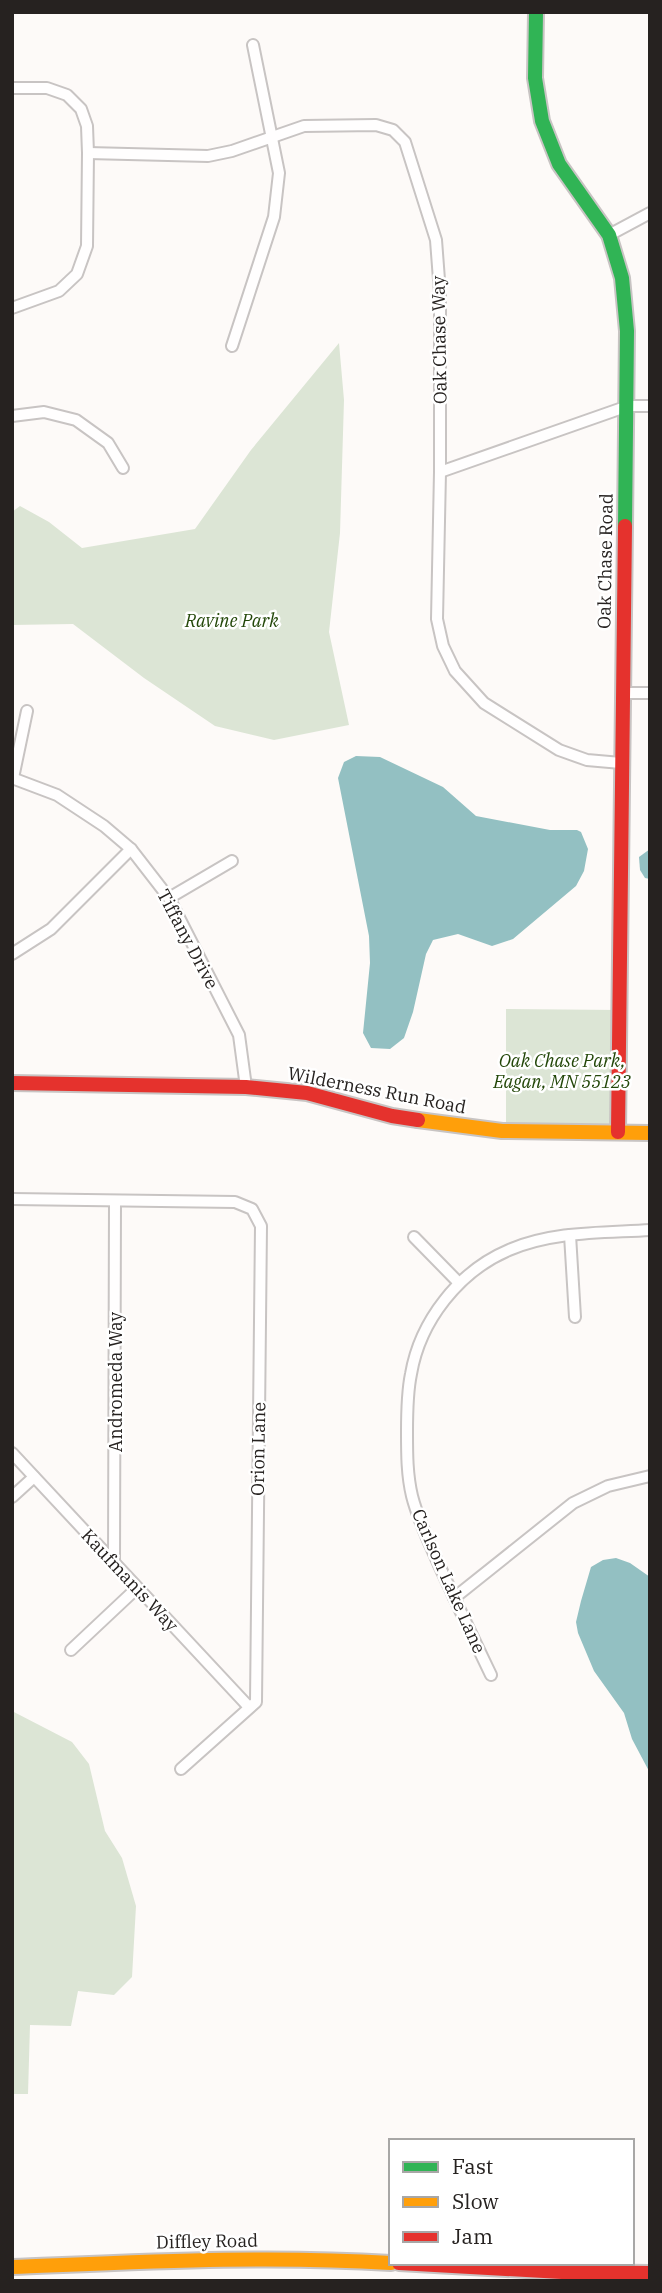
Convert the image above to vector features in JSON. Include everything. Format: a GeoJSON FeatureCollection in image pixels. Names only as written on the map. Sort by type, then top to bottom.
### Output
{"type":"FeatureCollection","features":[{"type":"Feature","properties":{"kind":"street","name":"Oak Chase Road"},"geometry":{"type":"LineString","coordinates":[[536,12],[535,79],[542,121],[559,164],[609,235],[622,278],[627,331],[618,1132]]}},
{"type":"Feature","properties":{"kind":"street"},"geometry":{"type":"LineString","coordinates":[[232,346],[274,218],[279,173],[253,45]]}},
{"type":"Feature","properties":{"kind":"street"},"geometry":{"type":"LineString","coordinates":[[12,88],[47,89],[67,95],[81,109],[87,126],[88,153],[87,246],[77,274],[59,291],[12,308]]}},
{"type":"Feature","properties":{"kind":"street","name":"Oak Chase Way"},"geometry":{"type":"LineString","coordinates":[[88,153],[208,156],[232,151],[304,126],[376,125],[393,130],[405,142],[436,240],[440,293],[437,619],[443,646],[455,671],[484,703],[559,750],[587,760],[621,763]]}},
{"type":"Feature","properties":{"kind":"street"},"geometry":{"type":"LineString","coordinates":[[609,235],[650,213]]}},
{"type":"Feature","properties":{"kind":"street"},"geometry":{"type":"LineString","coordinates":[[440,472],[628,406],[650,406]]}},
{"type":"Feature","properties":{"kind":"street"},"geometry":{"type":"LineString","coordinates":[[12,415],[44,412],[76,420],[108,443],[123,468]]}},
{"type":"Feature","properties":{"kind":"street"},"geometry":{"type":"LineString","coordinates":[[622,693],[650,693]]}},
{"type":"Feature","properties":{"kind":"street"},"geometry":{"type":"LineString","coordinates":[[13,778],[27,711]]}},
{"type":"Feature","properties":{"kind":"street","name":"Tiffany Drive"},"geometry":{"type":"LineString","coordinates":[[13,778],[58,796],[104,826],[131,849],[169,898],[239,1035],[246,1087]]}},
{"type":"Feature","properties":{"kind":"street"},"geometry":{"type":"LineString","coordinates":[[12,954],[51,929],[131,849]]}},
{"type":"Feature","properties":{"kind":"street"},"geometry":{"type":"LineString","coordinates":[[169,898],[232,861]]}},
{"type":"Feature","properties":{"kind":"street","name":"Wilderness Run Road"},"geometry":{"type":"LineString","coordinates":[[12,1083],[246,1087],[307,1093],[393,1116],[452,1126],[502,1130],[650,1133]]}},
{"type":"Feature","properties":{"kind":"street"},"geometry":{"type":"LineString","coordinates":[[12,1199],[115,1201]]}},
{"type":"Feature","properties":{"kind":"street","name":"Orion Lane"},"geometry":{"type":"LineString","coordinates":[[115,1201],[235,1202],[252,1209],[261,1226],[256,1702],[248,1706]]}},
{"type":"Feature","properties":{"kind":"street","name":"Andromeda Way"},"geometry":{"type":"LineString","coordinates":[[114,1563],[115,1201]]}},
{"type":"Feature","properties":{"kind":"street","name":"Carlson Lake Lane"},"geometry":{"type":"LineString","coordinates":[[491,1675],[421,1525],[412,1496],[407,1462],[407,1405],[411,1372],[421,1340],[435,1313],[459,1283],[482,1265],[509,1250],[570,1235],[650,1230]]}},
{"type":"Feature","properties":{"kind":"street"},"geometry":{"type":"LineString","coordinates":[[570,1235],[575,1317]]}},
{"type":"Feature","properties":{"kind":"street"},"geometry":{"type":"LineString","coordinates":[[414,1237],[459,1283]]}},
{"type":"Feature","properties":{"kind":"street","name":"Kaufmanis Way"},"geometry":{"type":"LineString","coordinates":[[12,1453],[248,1706]]}},
{"type":"Feature","properties":{"kind":"street"},"geometry":{"type":"LineString","coordinates":[[454,1598],[573,1503],[608,1486],[650,1476]]}},
{"type":"Feature","properties":{"kind":"street"},"geometry":{"type":"LineString","coordinates":[[12,1497],[34,1477]]}},
{"type":"Feature","properties":{"kind":"street"},"geometry":{"type":"LineString","coordinates":[[71,1650],[137,1588]]}},
{"type":"Feature","properties":{"kind":"street"},"geometry":{"type":"LineString","coordinates":[[181,1769],[248,1706]]}},
{"type":"Feature","properties":{"kind":"street","name":"Diffley Road"},"geometry":{"type":"LineString","coordinates":[[16,2267],[173,2260],[327,2259],[389,2263]]}},
{"type":"Feature","properties":{"kind":"street"},"geometry":{"type":"LineString","coordinates":[[435,2265],[562,2272],[650,2273]]}},
{"type":"Feature","properties":{"kind":"green space","name":"Ravine Park"},"geometry":{"type":"Polygon","coordinates":[[[339,343],[344,400],[340,533],[329,632],[349,725],[274,740],[215,726],[144,678],[73,624],[12,625],[12,512],[20,506],[49,522],[82,548],[195,529],[251,450],[339,343]]]}},
{"type":"Feature","properties":{"kind":"green space","name":"Oak Chase Park, Eagan, MN 55123"},"geometry":{"type":"Polygon","coordinates":[[[506,1009],[619,1010],[618,1132],[506,1131],[506,1009]]]}},
{"type":"Feature","properties":{"kind":"green space"},"geometry":{"type":"Polygon","coordinates":[[[12,1711],[72,1742],[89,1764],[105,1831],[122,1858],[136,1906],[132,1977],[114,1995],[78,1991],[71,2026],[30,2025],[28,2094],[12,2094],[12,1711]]]}},
{"type":"Feature","properties":{"kind":"water"},"geometry":{"type":"Polygon","coordinates":[[[356,756],[380,757],[443,787],[476,816],[550,830],[577,830],[581,832],[588,849],[584,871],[576,886],[513,939],[492,946],[458,934],[433,940],[426,954],[413,1012],[404,1038],[390,1049],[371,1048],[363,1033],[370,963],[369,936],[338,778],[344,762],[356,756]]]}},
{"type":"Feature","properties":{"kind":"water"},"geometry":{"type":"Polygon","coordinates":[[[650,849],[650,879],[645,878],[640,870],[639,857],[650,849]]]}},
{"type":"Feature","properties":{"kind":"water"},"geometry":{"type":"Polygon","coordinates":[[[616,1558],[630,1563],[650,1577],[650,1773],[632,1739],[624,1713],[594,1671],[576,1622],[591,1567],[603,1560],[616,1558]]]}},
{"type":"Feature","properties":{"kind":"traffic: fast"},"geometry":{"type":"LineString","coordinates":[[536,12],[535,78],[542,121],[559,164],[609,235],[622,278],[627,331],[625,526]]}},
{"type":"Feature","properties":{"kind":"traffic: slow"},"geometry":{"type":"LineString","coordinates":[[418,1120],[502,1131],[650,1133]]}},
{"type":"Feature","properties":{"kind":"traffic: slow"},"geometry":{"type":"LineString","coordinates":[[12,2267],[249,2259],[389,2263]]}},
{"type":"Feature","properties":{"kind":"traffic: jam"},"geometry":{"type":"LineString","coordinates":[[618,1132],[625,526]]}},
{"type":"Feature","properties":{"kind":"traffic: jam"},"geometry":{"type":"LineString","coordinates":[[12,1083],[246,1087],[307,1093],[392,1116],[418,1120]]}},
{"type":"Feature","properties":{"kind":"traffic: jam"},"geometry":{"type":"LineString","coordinates":[[435,2265],[562,2272],[650,2273]]}}]}
